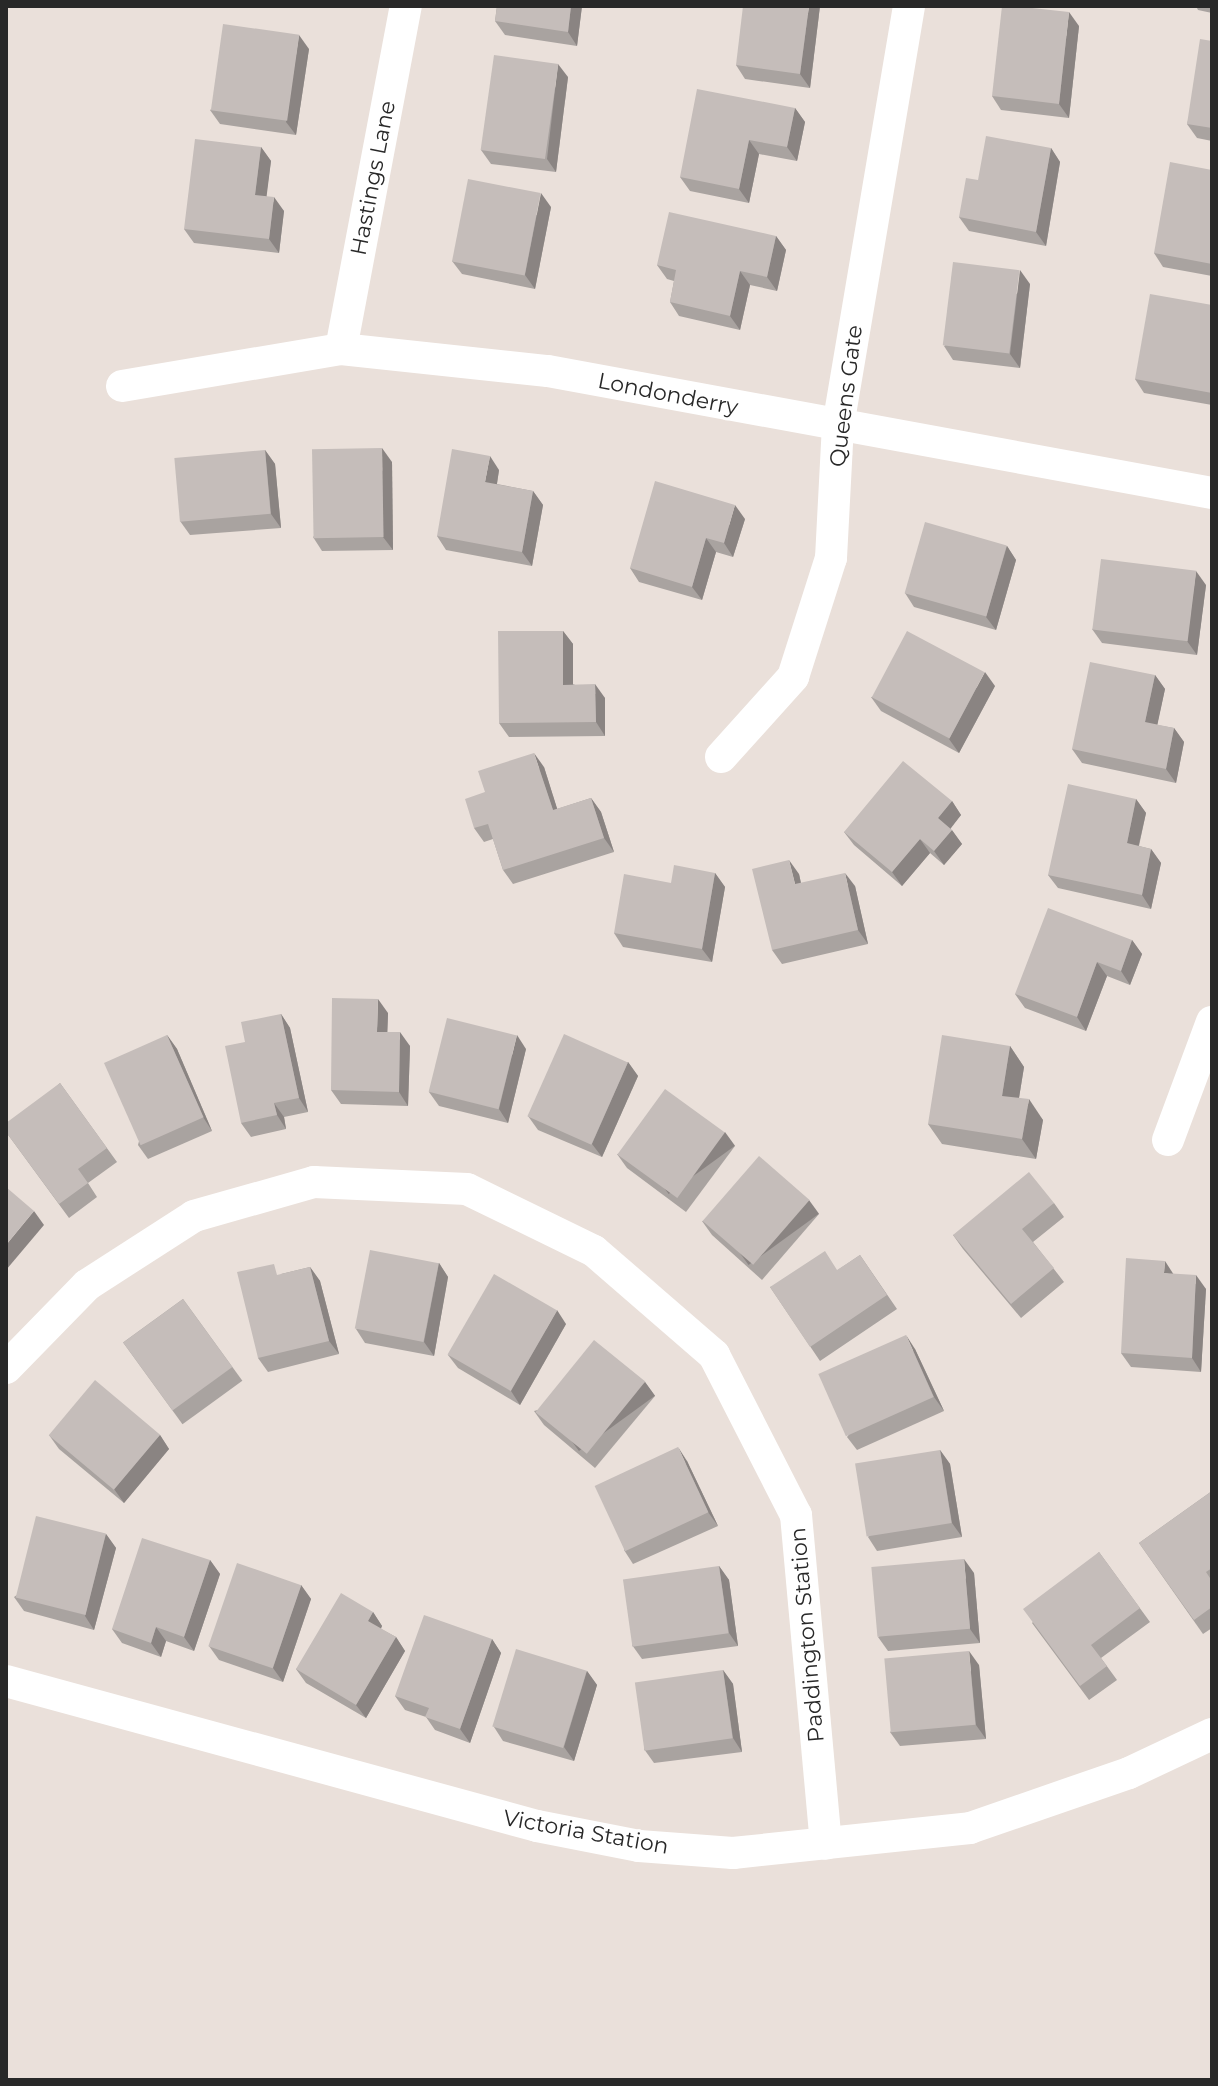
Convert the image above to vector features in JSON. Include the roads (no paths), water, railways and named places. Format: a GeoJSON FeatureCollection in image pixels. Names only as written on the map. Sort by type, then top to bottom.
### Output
{"type":"FeatureCollection","features":[{"type":"Feature","properties":{"kind":"street","name":"Hastings Lane"},"geometry":{"type":"LineString","coordinates":[[341,349],[406,6]]}},
{"type":"Feature","properties":{"kind":"street","name":"Queens Gate"},"geometry":{"type":"LineString","coordinates":[[721,757],[793,677],[831,558],[838,426],[909,6]]}},
{"type":"Feature","properties":{"kind":"street","name":"Londonderry"},"geometry":{"type":"LineString","coordinates":[[122,386],[341,349],[548,371],[1212,493]]}},
{"type":"Feature","properties":{"kind":"street"},"geometry":{"type":"LineString","coordinates":[[1168,1140],[1212,1022]]}},
{"type":"Feature","properties":{"kind":"street","name":"Paddington Station"},"geometry":{"type":"LineString","coordinates":[[6,1368],[87,1285],[194,1216],[314,1182],[467,1189],[594,1251],[714,1355],[796,1515],[826,1844]]}},
{"type":"Feature","properties":{"kind":"street","name":"Victoria Station"},"geometry":{"type":"LineString","coordinates":[[6,1681],[537,1826],[639,1846],[733,1853],[926,1837],[1024,1813],[1129,1773],[1212,1734]]}}]}
